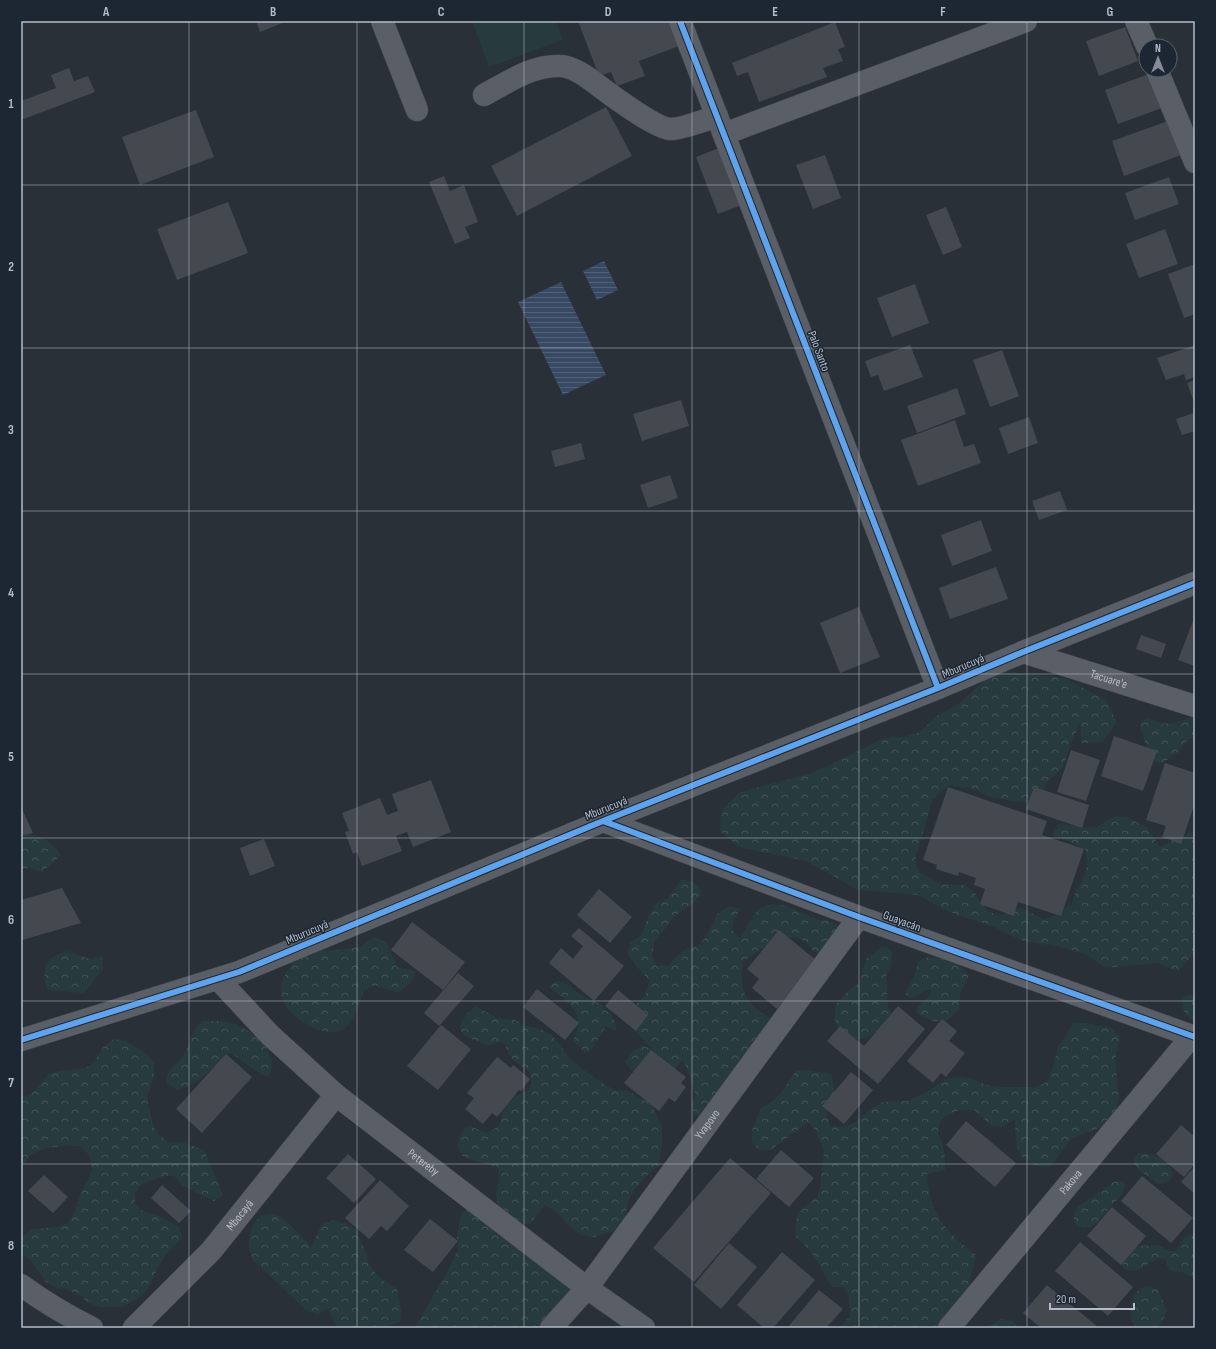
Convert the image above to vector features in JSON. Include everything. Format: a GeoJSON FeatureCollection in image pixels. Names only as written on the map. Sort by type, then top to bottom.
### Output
{"type":"FeatureCollection","features":[{"type":"Feature","properties":{"kind":"street"},"geometry":{"type":"LineString","coordinates":[[382,21],[417,110]]}},
{"type":"Feature","properties":{"kind":"street","name":"Palo Santo"},"geometry":{"type":"LineString","coordinates":[[680,21],[938,688]]}},
{"type":"Feature","properties":{"kind":"street"},"geometry":{"type":"LineString","coordinates":[[484,95],[531,70],[561,66],[584,74],[607,92],[656,124],[670,128],[698,123],[720,125],[1026,21]]}},
{"type":"Feature","properties":{"kind":"street"},"geometry":{"type":"LineString","coordinates":[[1136,21],[1143,38]]}},
{"type":"Feature","properties":{"kind":"street"},"geometry":{"type":"LineString","coordinates":[[1160,78],[1195,162]]}},
{"type":"Feature","properties":{"kind":"street","name":"Mburucuyá"},"geometry":{"type":"LineString","coordinates":[[21,1040],[239,972],[603,821],[938,688],[1195,583]]}},
{"type":"Feature","properties":{"kind":"street","name":"Tacuare'e"},"geometry":{"type":"LineString","coordinates":[[1023,652],[1195,706]]}},
{"type":"Feature","properties":{"kind":"street","name":"Guayacán"},"geometry":{"type":"LineString","coordinates":[[603,821],[858,917],[1193,1036]]}},
{"type":"Feature","properties":{"kind":"street","name":"Yvapovo"},"geometry":{"type":"LineString","coordinates":[[552,1328],[587,1288],[858,917]]}},
{"type":"Feature","properties":{"kind":"street","name":"Petereby"},"geometry":{"type":"LineString","coordinates":[[218,979],[270,1035],[336,1095],[587,1288],[644,1328]]}},
{"type":"Feature","properties":{"kind":"street","name":"Pakova"},"geometry":{"type":"LineString","coordinates":[[949,1328],[1193,1036]]}},
{"type":"Feature","properties":{"kind":"street","name":"Mbocayá"},"geometry":{"type":"LineString","coordinates":[[134,1328],[211,1251],[336,1095]]}},
{"type":"Feature","properties":{"kind":"street"},"geometry":{"type":"LineString","coordinates":[[21,1285],[63,1314],[92,1328]]}},
{"type":"Feature","properties":{"kind":"green space"},"geometry":{"type":"Polygon","coordinates":[[[472,21],[556,21],[563,40],[489,67],[472,21]]]}},
{"type":"Feature","properties":{"kind":"green space"},"geometry":{"type":"Polygon","coordinates":[[[994,671],[1065,678],[1107,701],[1117,723],[1102,742],[1081,743],[1081,723],[1071,742],[1064,766],[1047,782],[1037,804],[993,798],[971,788],[949,785],[932,801],[915,860],[919,872],[940,884],[963,885],[973,891],[987,910],[998,916],[1022,908],[1043,919],[1054,916],[1072,904],[1086,871],[1085,849],[1053,834],[1059,824],[1095,828],[1115,816],[1126,817],[1147,827],[1160,847],[1195,830],[1195,951],[1178,971],[1157,963],[1106,968],[1087,955],[1061,947],[1023,941],[992,926],[949,912],[918,895],[858,890],[806,861],[739,847],[721,832],[720,820],[723,809],[740,792],[813,773],[880,740],[892,737],[904,737],[920,732],[938,715],[959,704],[994,671]]]}},
{"type":"Feature","properties":{"kind":"green space"},"geometry":{"type":"Polygon","coordinates":[[[1195,714],[1195,736],[1186,742],[1178,752],[1163,763],[1157,762],[1149,755],[1140,726],[1141,721],[1147,718],[1160,723],[1174,723],[1195,714]]]}},
{"type":"Feature","properties":{"kind":"green space"},"geometry":{"type":"Polygon","coordinates":[[[21,833],[48,841],[61,855],[42,872],[30,868],[21,869],[21,833]]]}},
{"type":"Feature","properties":{"kind":"green space"},"geometry":{"type":"Polygon","coordinates":[[[682,879],[694,882],[702,891],[696,901],[675,916],[654,943],[652,956],[657,966],[669,965],[687,948],[699,945],[707,935],[718,913],[728,906],[741,909],[734,919],[732,930],[740,938],[753,916],[760,908],[772,904],[784,905],[816,919],[829,921],[840,926],[824,955],[813,951],[806,942],[796,937],[785,938],[761,949],[743,962],[742,983],[747,998],[758,1010],[776,1021],[706,1116],[695,1116],[691,1105],[695,1095],[688,1070],[682,1060],[675,1069],[642,1077],[632,1071],[625,1062],[632,1052],[642,1046],[653,1049],[640,1036],[631,1018],[631,1014],[635,1006],[647,992],[649,981],[627,954],[630,943],[641,935],[650,913],[657,903],[667,899],[682,879]]]}},
{"type":"Feature","properties":{"kind":"green space"},"geometry":{"type":"Polygon","coordinates":[[[374,937],[387,943],[397,967],[416,971],[411,983],[398,993],[374,985],[364,990],[351,1021],[345,1028],[336,1032],[325,1032],[313,1028],[292,1014],[285,1005],[281,995],[281,985],[287,972],[302,951],[329,951],[360,947],[374,937]]]}},
{"type":"Feature","properties":{"kind":"green space"},"geometry":{"type":"Polygon","coordinates":[[[882,947],[888,948],[892,952],[891,965],[886,976],[888,1006],[891,1012],[893,1025],[866,1038],[855,1038],[836,1025],[835,1007],[838,1001],[847,992],[859,983],[866,959],[882,947]]]}},
{"type":"Feature","properties":{"kind":"green space"},"geometry":{"type":"Polygon","coordinates":[[[66,951],[90,959],[102,956],[103,969],[84,993],[47,990],[44,975],[46,965],[53,957],[66,951]]]}},
{"type":"Feature","properties":{"kind":"green space"},"geometry":{"type":"Polygon","coordinates":[[[930,957],[952,960],[969,976],[960,993],[959,1010],[945,1022],[932,1021],[917,1014],[917,1008],[930,995],[931,989],[910,998],[906,994],[915,975],[917,965],[921,961],[930,957]]]}},
{"type":"Feature","properties":{"kind":"green space"},"geometry":{"type":"Polygon","coordinates":[[[558,981],[564,982],[584,997],[602,1005],[605,1010],[610,1013],[616,1024],[616,1031],[606,1026],[590,1052],[585,1053],[573,1041],[577,1032],[577,1017],[570,1005],[550,988],[552,983],[558,981]]]}},
{"type":"Feature","properties":{"kind":"green space"},"geometry":{"type":"Polygon","coordinates":[[[1195,994],[1195,1021],[1186,1015],[1182,1005],[1183,997],[1195,994]]]}},
{"type":"Feature","properties":{"kind":"green space"},"geometry":{"type":"Polygon","coordinates":[[[476,1006],[497,1018],[515,1020],[526,1026],[540,1029],[552,1035],[571,1060],[593,1077],[614,1090],[626,1090],[651,1104],[662,1127],[659,1165],[633,1192],[626,1210],[625,1224],[616,1230],[594,1237],[581,1235],[572,1229],[556,1211],[545,1205],[530,1224],[518,1224],[507,1216],[498,1206],[496,1193],[499,1179],[499,1168],[464,1157],[461,1153],[458,1142],[465,1127],[471,1126],[488,1133],[499,1125],[504,1107],[512,1098],[529,1090],[531,1083],[530,1073],[514,1061],[505,1044],[500,1042],[488,1046],[470,1038],[460,1029],[462,1021],[476,1006]]]}},
{"type":"Feature","properties":{"kind":"green space"},"geometry":{"type":"Polygon","coordinates":[[[203,1021],[222,1021],[236,1024],[260,1038],[272,1060],[271,1072],[267,1077],[257,1072],[230,1053],[205,1075],[192,1084],[177,1090],[167,1083],[168,1072],[182,1058],[193,1033],[203,1021]]]}},
{"type":"Feature","properties":{"kind":"green space"},"geometry":{"type":"Polygon","coordinates":[[[1074,1023],[1087,1023],[1111,1028],[1120,1037],[1115,1060],[1119,1097],[1114,1119],[1104,1126],[1072,1138],[1050,1167],[1038,1166],[1029,1163],[1019,1153],[1016,1138],[1015,1119],[1003,1127],[992,1126],[974,1110],[956,1111],[944,1117],[940,1121],[938,1134],[943,1145],[945,1170],[927,1174],[932,1201],[941,1221],[956,1238],[976,1255],[967,1294],[954,1315],[935,1328],[838,1328],[850,1317],[849,1297],[844,1287],[832,1287],[812,1254],[796,1237],[795,1226],[798,1213],[816,1198],[821,1188],[824,1152],[816,1131],[808,1122],[771,1150],[759,1150],[752,1142],[752,1131],[761,1108],[781,1093],[796,1071],[808,1070],[831,1074],[836,1095],[828,1102],[827,1114],[830,1126],[843,1127],[854,1123],[872,1108],[883,1102],[907,1101],[929,1091],[939,1083],[950,1078],[963,1077],[986,1085],[999,1087],[1036,1087],[1047,1082],[1058,1047],[1074,1023]]]}},
{"type":"Feature","properties":{"kind":"green space"},"geometry":{"type":"Polygon","coordinates":[[[114,1039],[126,1041],[136,1047],[147,1054],[154,1063],[154,1076],[147,1098],[153,1126],[159,1135],[169,1142],[182,1142],[204,1150],[223,1195],[214,1201],[182,1185],[174,1176],[164,1176],[142,1184],[135,1193],[135,1205],[145,1212],[157,1215],[179,1227],[182,1238],[159,1265],[149,1287],[142,1296],[122,1307],[100,1307],[89,1303],[79,1295],[68,1290],[56,1288],[45,1281],[32,1262],[21,1253],[21,1239],[32,1229],[57,1227],[68,1223],[74,1213],[82,1190],[89,1179],[92,1167],[88,1154],[80,1146],[62,1146],[35,1152],[21,1167],[21,1097],[33,1092],[44,1079],[52,1073],[86,1068],[95,1061],[103,1048],[114,1039]]]}},
{"type":"Feature","properties":{"kind":"green space"},"geometry":{"type":"Polygon","coordinates":[[[1138,1153],[1159,1157],[1167,1163],[1173,1173],[1170,1181],[1159,1184],[1139,1170],[1134,1164],[1138,1153]]]}},
{"type":"Feature","properties":{"kind":"green space"},"geometry":{"type":"Polygon","coordinates":[[[1121,1181],[1126,1184],[1121,1195],[1096,1224],[1090,1227],[1078,1227],[1074,1217],[1078,1207],[1114,1182],[1121,1181]]]}},
{"type":"Feature","properties":{"kind":"green space"},"geometry":{"type":"Polygon","coordinates":[[[472,1207],[571,1289],[564,1300],[567,1325],[566,1328],[416,1328],[458,1249],[457,1237],[461,1213],[472,1207]]]}},
{"type":"Feature","properties":{"kind":"green space"},"geometry":{"type":"Polygon","coordinates":[[[273,1213],[284,1219],[312,1247],[321,1225],[333,1220],[345,1223],[355,1229],[366,1252],[369,1264],[376,1274],[385,1282],[397,1289],[401,1311],[400,1322],[393,1325],[378,1327],[338,1328],[327,1308],[318,1315],[307,1311],[253,1260],[249,1250],[249,1237],[253,1224],[262,1215],[273,1213]]]}},
{"type":"Feature","properties":{"kind":"green space"},"geometry":{"type":"Polygon","coordinates":[[[1195,1232],[1195,1279],[1182,1272],[1170,1271],[1166,1260],[1161,1258],[1152,1261],[1143,1268],[1137,1270],[1131,1271],[1124,1269],[1122,1263],[1128,1253],[1138,1246],[1157,1245],[1169,1251],[1176,1251],[1184,1238],[1195,1232]]]}},
{"type":"Feature","properties":{"kind":"green space"},"geometry":{"type":"Polygon","coordinates":[[[1145,1286],[1157,1288],[1167,1310],[1158,1328],[1140,1329],[1132,1322],[1130,1312],[1133,1297],[1145,1286]]]}},
{"type":"Feature","properties":{"kind":"green space"},"geometry":{"type":"Polygon","coordinates":[[[1000,1319],[1012,1321],[1019,1328],[986,1328],[1000,1319]]]}},
{"type":"Feature","properties":{"kind":"water"},"geometry":{"type":"Polygon","coordinates":[[[604,261],[618,290],[597,300],[583,271],[604,261]]]}},
{"type":"Feature","properties":{"kind":"water"},"geometry":{"type":"Polygon","coordinates":[[[561,282],[606,375],[563,395],[518,302],[561,282]]]}},
{"type":"Feature","properties":{"kind":"building"},"geometry":{"type":"Polygon","coordinates":[[[256,21],[287,21],[260,32],[256,21]]]}},
{"type":"Feature","properties":{"kind":"building"},"geometry":{"type":"Polygon","coordinates":[[[578,21],[670,21],[679,46],[639,61],[645,76],[617,86],[611,72],[599,76],[578,21]]]}},
{"type":"Feature","properties":{"kind":"building"},"geometry":{"type":"Polygon","coordinates":[[[835,22],[845,47],[838,49],[843,61],[823,68],[827,77],[759,102],[748,72],[737,76],[732,63],[835,22]]]}},
{"type":"Feature","properties":{"kind":"building"},"geometry":{"type":"Polygon","coordinates":[[[1125,27],[1138,61],[1099,76],[1086,41],[1125,27]]]}},
{"type":"Feature","properties":{"kind":"building"},"geometry":{"type":"Polygon","coordinates":[[[69,68],[74,81],[88,76],[95,92],[21,120],[21,101],[56,88],[51,75],[69,68]]]}},
{"type":"Feature","properties":{"kind":"building"},"geometry":{"type":"Polygon","coordinates":[[[1138,78],[1151,78],[1162,108],[1118,124],[1105,90],[1138,78]]]}},
{"type":"Feature","properties":{"kind":"building"},"geometry":{"type":"Polygon","coordinates":[[[606,107],[632,156],[517,216],[491,166],[606,107]]]}},
{"type":"Feature","properties":{"kind":"building"},"geometry":{"type":"Polygon","coordinates":[[[196,110],[214,157],[140,185],[122,137],[196,110]]]}},
{"type":"Feature","properties":{"kind":"building"},"geometry":{"type":"Polygon","coordinates":[[[1168,121],[1181,155],[1124,176],[1112,141],[1168,121]]]}},
{"type":"Feature","properties":{"kind":"building"},"geometry":{"type":"Polygon","coordinates":[[[724,146],[747,203],[718,214],[696,157],[724,146]]]}},
{"type":"Feature","properties":{"kind":"building"},"geometry":{"type":"Polygon","coordinates":[[[825,155],[841,198],[813,209],[796,165],[825,155]]]}},
{"type":"Feature","properties":{"kind":"building"},"geometry":{"type":"Polygon","coordinates":[[[444,176],[450,191],[464,185],[478,222],[465,227],[470,238],[455,244],[429,182],[444,176]]]}},
{"type":"Feature","properties":{"kind":"building"},"geometry":{"type":"Polygon","coordinates":[[[1169,177],[1179,204],[1135,220],[1125,193],[1169,177]]]}},
{"type":"Feature","properties":{"kind":"building"},"geometry":{"type":"Polygon","coordinates":[[[228,202],[248,253],[177,280],[157,229],[228,202]]]}},
{"type":"Feature","properties":{"kind":"building"},"geometry":{"type":"Polygon","coordinates":[[[946,207],[962,247],[943,255],[926,215],[946,207]]]}},
{"type":"Feature","properties":{"kind":"building"},"geometry":{"type":"Polygon","coordinates":[[[1165,229],[1178,264],[1139,278],[1126,244],[1165,229]]]}},
{"type":"Feature","properties":{"kind":"building"},"geometry":{"type":"Polygon","coordinates":[[[1195,264],[1195,314],[1184,318],[1168,274],[1195,264]]]}},
{"type":"Feature","properties":{"kind":"building"},"geometry":{"type":"Polygon","coordinates":[[[915,284],[929,323],[892,337],[877,298],[915,284]]]}},
{"type":"Feature","properties":{"kind":"building"},"geometry":{"type":"Polygon","coordinates":[[[910,345],[923,377],[884,391],[878,375],[871,377],[865,361],[910,345]]]}},
{"type":"Feature","properties":{"kind":"building"},"geometry":{"type":"Polygon","coordinates":[[[1195,345],[1195,377],[1186,380],[1184,374],[1166,380],[1157,358],[1195,345]]]}},
{"type":"Feature","properties":{"kind":"building"},"geometry":{"type":"Polygon","coordinates":[[[1002,350],[1019,396],[990,407],[973,360],[1002,350]]]}},
{"type":"Feature","properties":{"kind":"building"},"geometry":{"type":"Polygon","coordinates":[[[1195,380],[1195,405],[1187,383],[1195,380]]]}},
{"type":"Feature","properties":{"kind":"building"},"geometry":{"type":"Polygon","coordinates":[[[957,388],[966,414],[917,433],[907,406],[957,388]]]}},
{"type":"Feature","properties":{"kind":"building"},"geometry":{"type":"Polygon","coordinates":[[[681,400],[689,426],[642,441],[633,414],[681,400]]]}},
{"type":"Feature","properties":{"kind":"building"},"geometry":{"type":"Polygon","coordinates":[[[1194,413],[1195,431],[1182,435],[1176,419],[1194,413]]]}},
{"type":"Feature","properties":{"kind":"building"},"geometry":{"type":"Polygon","coordinates":[[[1029,417],[1038,443],[1008,454],[999,428],[1029,417]]]}},
{"type":"Feature","properties":{"kind":"building"},"geometry":{"type":"Polygon","coordinates":[[[955,420],[964,447],[974,444],[981,463],[918,486],[901,440],[955,420]]]}},
{"type":"Feature","properties":{"kind":"building"},"geometry":{"type":"Polygon","coordinates":[[[581,443],[585,459],[555,467],[551,451],[581,443]]]}},
{"type":"Feature","properties":{"kind":"building"},"geometry":{"type":"Polygon","coordinates":[[[670,475],[678,498],[648,508],[640,485],[670,475]]]}},
{"type":"Feature","properties":{"kind":"building"},"geometry":{"type":"Polygon","coordinates":[[[1060,491],[1067,510],[1039,520],[1032,501],[1060,491]]]}},
{"type":"Feature","properties":{"kind":"building"},"geometry":{"type":"Polygon","coordinates":[[[981,520],[992,551],[952,566],[941,535],[981,520]]]}},
{"type":"Feature","properties":{"kind":"building"},"geometry":{"type":"Polygon","coordinates":[[[996,567],[1008,599],[950,619],[939,588],[996,567]]]}},
{"type":"Feature","properties":{"kind":"building"},"geometry":{"type":"Polygon","coordinates":[[[859,607],[880,657],[840,673],[820,623],[859,607]]]}},
{"type":"Feature","properties":{"kind":"building"},"geometry":{"type":"Polygon","coordinates":[[[1195,616],[1195,666],[1178,660],[1195,616]]]}},
{"type":"Feature","properties":{"kind":"building"},"geometry":{"type":"Polygon","coordinates":[[[1141,635],[1166,644],[1161,658],[1136,649],[1141,635]]]}},
{"type":"Feature","properties":{"kind":"building"},"geometry":{"type":"Polygon","coordinates":[[[1114,736],[1157,751],[1143,791],[1101,776],[1114,736]]]}},
{"type":"Feature","properties":{"kind":"building"},"geometry":{"type":"Polygon","coordinates":[[[1071,750],[1100,760],[1086,801],[1057,792],[1071,750]]]}},
{"type":"Feature","properties":{"kind":"building"},"geometry":{"type":"Polygon","coordinates":[[[1165,763],[1195,773],[1195,803],[1181,844],[1162,837],[1166,826],[1146,820],[1165,763]]]}},
{"type":"Feature","properties":{"kind":"building"},"geometry":{"type":"Polygon","coordinates":[[[431,780],[451,832],[413,847],[407,832],[396,836],[402,851],[362,866],[357,852],[353,854],[345,832],[349,831],[342,813],[380,798],[387,815],[398,811],[392,794],[431,780]]]}},
{"type":"Feature","properties":{"kind":"building"},"geometry":{"type":"Polygon","coordinates":[[[948,787],[1047,821],[1042,835],[1084,849],[1061,916],[1018,902],[1014,916],[980,904],[985,889],[974,885],[976,878],[959,872],[958,876],[936,869],[937,865],[923,860],[948,787]]]}},
{"type":"Feature","properties":{"kind":"building"},"geometry":{"type":"Polygon","coordinates":[[[1034,787],[1089,805],[1082,828],[1026,809],[1034,787]]]}},
{"type":"Feature","properties":{"kind":"building"},"geometry":{"type":"Polygon","coordinates":[[[21,807],[33,833],[21,836],[21,807]]]}},
{"type":"Feature","properties":{"kind":"building"},"geometry":{"type":"Polygon","coordinates":[[[264,839],[275,866],[250,876],[240,848],[264,839]]]}},
{"type":"Feature","properties":{"kind":"building"},"geometry":{"type":"Polygon","coordinates":[[[62,888],[81,923],[22,940],[21,900],[62,888]]]}},
{"type":"Feature","properties":{"kind":"building"},"geometry":{"type":"Polygon","coordinates":[[[599,889],[632,917],[610,943],[577,915],[599,889]]]}},
{"type":"Feature","properties":{"kind":"building"},"geometry":{"type":"Polygon","coordinates":[[[412,922],[465,962],[443,990],[391,950],[412,922]]]}},
{"type":"Feature","properties":{"kind":"building"},"geometry":{"type":"Polygon","coordinates":[[[579,928],[624,966],[594,1001],[549,963],[561,948],[573,959],[583,946],[571,936],[579,928]]]}},
{"type":"Feature","properties":{"kind":"building"},"geometry":{"type":"Polygon","coordinates":[[[779,930],[816,960],[777,1009],[752,988],[759,979],[747,969],[779,930]]]}},
{"type":"Feature","properties":{"kind":"building"},"geometry":{"type":"Polygon","coordinates":[[[458,973],[474,986],[439,1026],[424,1013],[458,973]]]}},
{"type":"Feature","properties":{"kind":"building"},"geometry":{"type":"Polygon","coordinates":[[[537,989],[579,1023],[565,1040],[523,1007],[537,989]]]}},
{"type":"Feature","properties":{"kind":"building"},"geometry":{"type":"Polygon","coordinates":[[[618,990],[648,1015],[636,1031],[605,1006],[618,990]]]}},
{"type":"Feature","properties":{"kind":"building"},"geometry":{"type":"Polygon","coordinates":[[[898,1006],[925,1029],[878,1084],[827,1041],[840,1026],[864,1046],[898,1006]]]}},
{"type":"Feature","properties":{"kind":"building"},"geometry":{"type":"Polygon","coordinates":[[[942,1019],[957,1031],[949,1041],[965,1053],[946,1077],[941,1073],[933,1083],[907,1061],[942,1019]]]}},
{"type":"Feature","properties":{"kind":"building"},"geometry":{"type":"Polygon","coordinates":[[[441,1025],[471,1049],[438,1090],[407,1066],[441,1025]]]}},
{"type":"Feature","properties":{"kind":"building"},"geometry":{"type":"Polygon","coordinates":[[[651,1050],[686,1077],[681,1083],[686,1087],[675,1102],[669,1098],[659,1111],[624,1083],[651,1050]]]}},
{"type":"Feature","properties":{"kind":"building"},"geometry":{"type":"Polygon","coordinates":[[[226,1054],[252,1077],[202,1133],[176,1109],[226,1054]]]}},
{"type":"Feature","properties":{"kind":"building"},"geometry":{"type":"Polygon","coordinates":[[[497,1057],[511,1068],[513,1065],[530,1079],[497,1117],[492,1113],[483,1124],[465,1109],[474,1098],[467,1093],[497,1057]]]}},
{"type":"Feature","properties":{"kind":"building"},"geometry":{"type":"Polygon","coordinates":[[[851,1072],[873,1090],[844,1124],[822,1106],[851,1072]]]}},
{"type":"Feature","properties":{"kind":"building"},"geometry":{"type":"Polygon","coordinates":[[[966,1121],[1016,1163],[995,1187],[946,1145],[966,1121]]]}},
{"type":"Feature","properties":{"kind":"building"},"geometry":{"type":"Polygon","coordinates":[[[1181,1125],[1195,1137],[1195,1164],[1184,1177],[1156,1154],[1181,1125]]]}},
{"type":"Feature","properties":{"kind":"building"},"geometry":{"type":"Polygon","coordinates":[[[781,1150],[814,1178],[789,1207],[756,1179],[781,1150]]]}},
{"type":"Feature","properties":{"kind":"building"},"geometry":{"type":"Polygon","coordinates":[[[348,1154],[376,1179],[354,1203],[326,1178],[348,1154]]]}},
{"type":"Feature","properties":{"kind":"building"},"geometry":{"type":"Polygon","coordinates":[[[730,1158],[771,1193],[694,1282],[653,1248],[730,1158]]]}},
{"type":"Feature","properties":{"kind":"building"},"geometry":{"type":"Polygon","coordinates":[[[1195,1166],[1195,1194],[1181,1182],[1195,1166]]]}},
{"type":"Feature","properties":{"kind":"building"},"geometry":{"type":"Polygon","coordinates":[[[44,1175],[68,1197],[53,1213],[28,1191],[44,1175]]]}},
{"type":"Feature","properties":{"kind":"building"},"geometry":{"type":"Polygon","coordinates":[[[1142,1176],[1193,1218],[1171,1243],[1121,1201],[1142,1176]]]}},
{"type":"Feature","properties":{"kind":"building"},"geometry":{"type":"Polygon","coordinates":[[[380,1180],[409,1206],[387,1231],[381,1226],[369,1239],[345,1218],[380,1180]]]}},
{"type":"Feature","properties":{"kind":"building"},"geometry":{"type":"Polygon","coordinates":[[[162,1185],[191,1211],[179,1223],[151,1198],[162,1185]]]}},
{"type":"Feature","properties":{"kind":"building"},"geometry":{"type":"Polygon","coordinates":[[[1112,1207],[1146,1236],[1121,1265],[1087,1236],[1112,1207]]]}},
{"type":"Feature","properties":{"kind":"building"},"geometry":{"type":"Polygon","coordinates":[[[430,1219],[458,1241],[433,1272],[404,1250],[430,1219]]]}},
{"type":"Feature","properties":{"kind":"building"},"geometry":{"type":"Polygon","coordinates":[[[1080,1242],[1133,1287],[1108,1316],[1055,1271],[1080,1242]]]}},
{"type":"Feature","properties":{"kind":"building"},"geometry":{"type":"Polygon","coordinates":[[[729,1243],[757,1267],[721,1309],[694,1285],[729,1243]]]}},
{"type":"Feature","properties":{"kind":"building"},"geometry":{"type":"Polygon","coordinates":[[[782,1252],[815,1280],[773,1328],[764,1328],[737,1305],[782,1252]]]}},
{"type":"Feature","properties":{"kind":"building"},"geometry":{"type":"Polygon","coordinates":[[[1047,1285],[1099,1328],[1041,1328],[1023,1313],[1047,1285]]]}},
{"type":"Feature","properties":{"kind":"building"},"geometry":{"type":"Polygon","coordinates":[[[819,1290],[843,1309],[826,1328],[787,1328],[819,1290]]]}},
{"type":"Feature","properties":{"kind":"cycle path"},"geometry":{"type":"LineString","coordinates":[[680,21],[938,688]]}},
{"type":"Feature","properties":{"kind":"cycle path"},"geometry":{"type":"LineString","coordinates":[[21,1040],[239,972],[603,821],[938,688],[1195,583]]}},
{"type":"Feature","properties":{"kind":"cycle path"},"geometry":{"type":"LineString","coordinates":[[603,821],[859,917],[1195,1037]]}}]}
